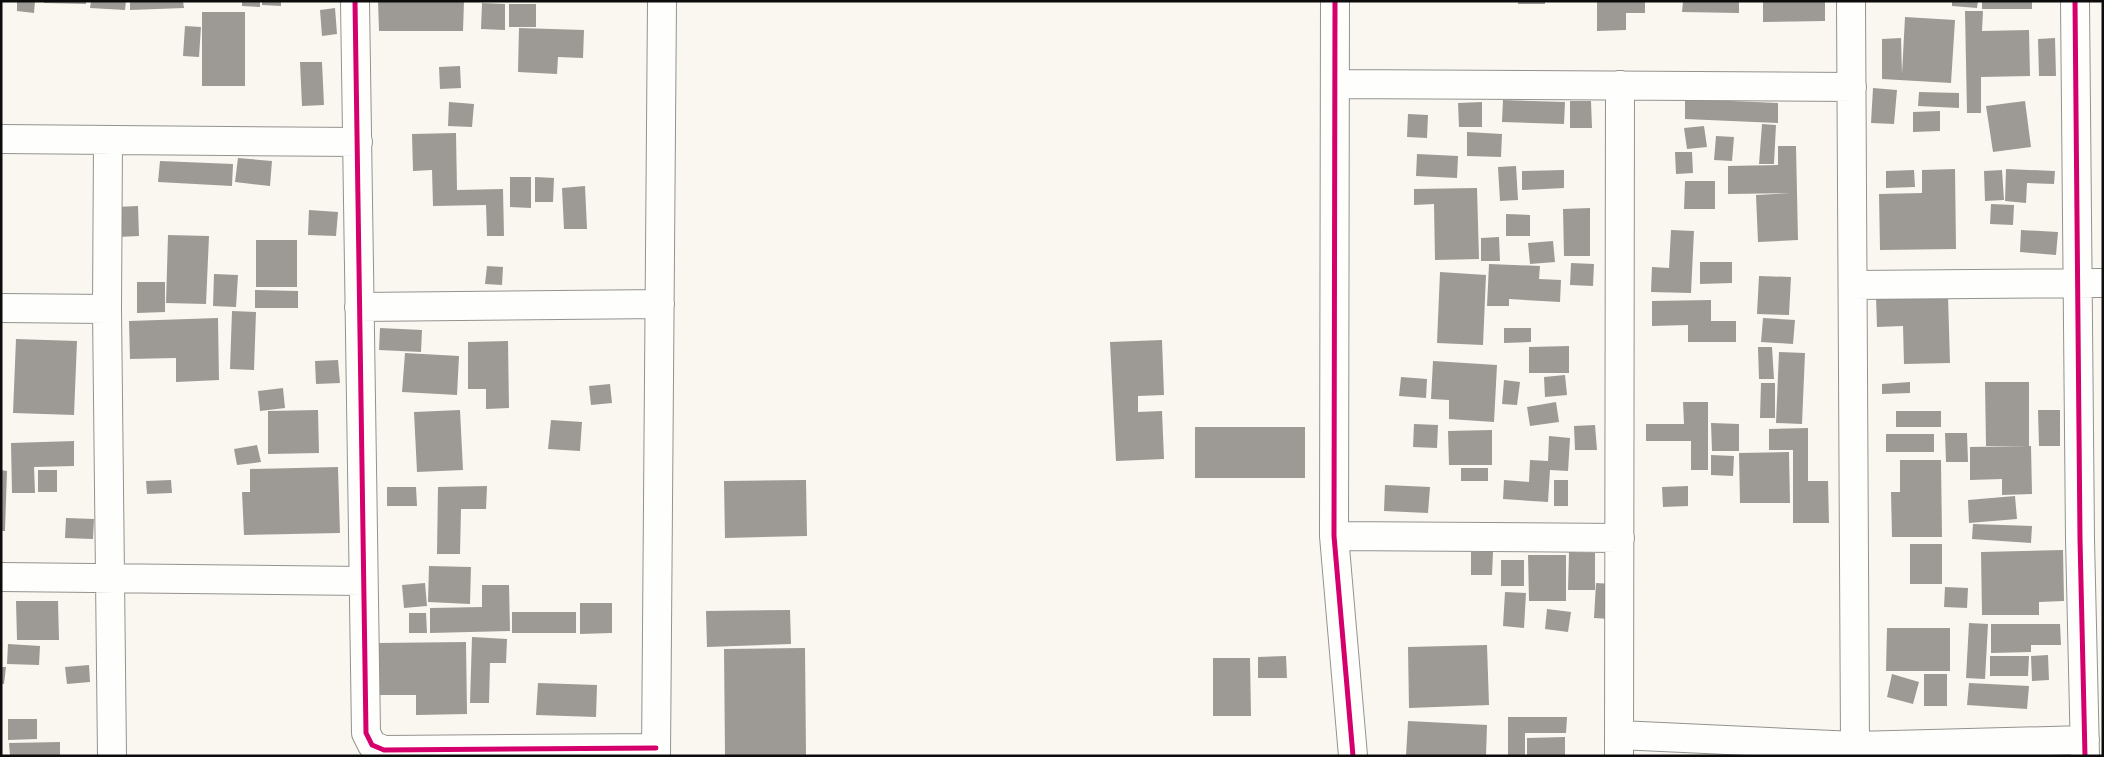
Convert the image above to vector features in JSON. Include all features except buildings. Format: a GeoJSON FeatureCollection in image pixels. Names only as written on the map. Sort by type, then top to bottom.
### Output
{"type":"FeatureCollection","features":[{"type":"Feature","properties":{"kind":"street"},"geometry":{"type":"LineString","coordinates":[[355,1],[366,733],[372,745],[384,750],[656,752],[662,1]]}},
{"type":"Feature","properties":{"kind":"street"},"geometry":{"type":"LineString","coordinates":[[1335,1],[1334,536],[1353,756]]}},
{"type":"Feature","properties":{"kind":"street"},"geometry":{"type":"LineString","coordinates":[[1851,1],[1855,746]]}},
{"type":"Feature","properties":{"kind":"street"},"geometry":{"type":"LineString","coordinates":[[1620,85],[1619,745],[2085,748],[2092,538],[2091,283],[2075,1]]}},
{"type":"Feature","properties":{"kind":"street"},"geometry":{"type":"LineString","coordinates":[[1336,84],[1852,87]]}},
{"type":"Feature","properties":{"kind":"street"},"geometry":{"type":"LineString","coordinates":[[1,139],[358,142]]}},
{"type":"Feature","properties":{"kind":"street"},"geometry":{"type":"LineString","coordinates":[[108,140],[107,309],[112,756]]}},
{"type":"Feature","properties":{"kind":"street"},"geometry":{"type":"LineString","coordinates":[[1853,285],[2091,283]]}},
{"type":"Feature","properties":{"kind":"street"},"geometry":{"type":"LineString","coordinates":[[359,307],[660,304]]}},
{"type":"Feature","properties":{"kind":"street"},"geometry":{"type":"LineString","coordinates":[[1,308],[107,309]]}},
{"type":"Feature","properties":{"kind":"street"},"geometry":{"type":"LineString","coordinates":[[1334,536],[1620,538]]}},
{"type":"Feature","properties":{"kind":"street"},"geometry":{"type":"LineString","coordinates":[[1,577],[363,581]]}},
{"type":"Feature","properties":{"kind":"cycle path"},"geometry":{"type":"LineString","coordinates":[[355,1],[366,733],[372,745],[384,750],[656,748]]}},
{"type":"Feature","properties":{"kind":"cycle path"},"geometry":{"type":"LineString","coordinates":[[1335,1],[1334,536],[1353,756]]}},
{"type":"Feature","properties":{"kind":"cycle path"},"geometry":{"type":"LineString","coordinates":[[2075,1],[2080,539],[2085,756]]}}]}
